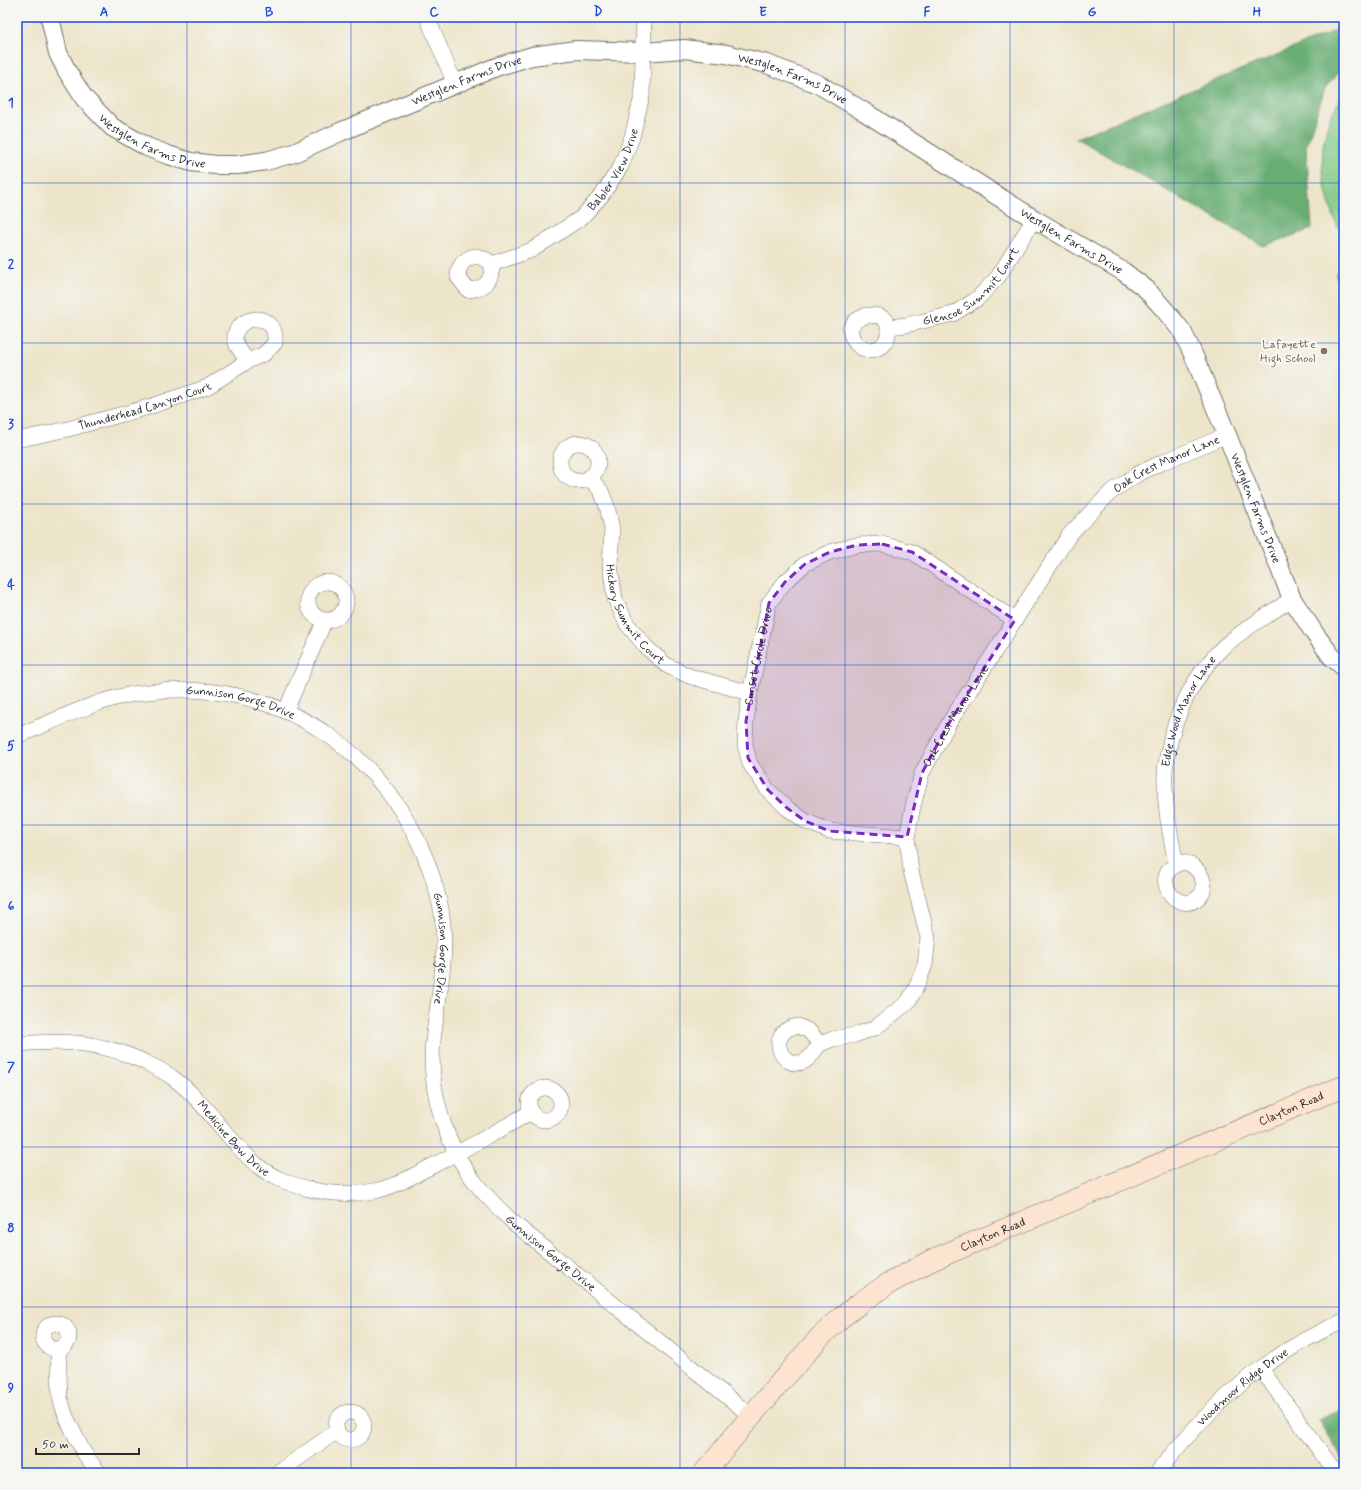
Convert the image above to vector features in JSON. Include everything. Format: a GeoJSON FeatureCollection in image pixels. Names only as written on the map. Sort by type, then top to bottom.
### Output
{"type":"FeatureCollection","features":[{"type":"Feature","properties":{"kind":"main road","name":"Clayton Road"},"geometry":{"type":"LineString","coordinates":[[704,1473],[751,1416],[820,1338],[860,1303],[907,1273],[932,1260],[1344,1086]]}},
{"type":"Feature","properties":{"kind":"street","name":"Westglen Farms Drive"},"geometry":{"type":"LineString","coordinates":[[50,17],[58,53],[67,71],[84,98],[112,127],[147,147],[191,162],[215,165],[238,165],[266,161],[294,153],[496,67],[532,56],[576,50],[643,52],[684,50],[726,54],[767,64],[818,84],[1034,219],[1124,272],[1146,289],[1182,331],[1193,354],[1292,599],[1332,657],[1344,667]]}},
{"type":"Feature","properties":{"kind":"street"},"geometry":{"type":"LineString","coordinates":[[427,17],[455,84]]}},
{"type":"Feature","properties":{"kind":"street","name":"Babler View Drive"},"geometry":{"type":"LineString","coordinates":[[492,264],[532,250],[581,218],[602,195],[621,166],[632,137],[642,96],[644,17]]}},
{"type":"Feature","properties":{"kind":"street","name":"Glencoe Summit Court"},"geometry":{"type":"LineString","coordinates":[[889,327],[919,323],[953,314],[977,299],[998,278],[1034,219]]}},
{"type":"Feature","properties":{"kind":"street","name":"Thunderhead Canyon Court"},"geometry":{"type":"LineString","coordinates":[[17,440],[68,429],[172,400],[207,387],[248,361],[264,354],[275,343],[276,336],[273,329],[263,320],[256,318],[248,320],[242,324],[238,329],[236,336],[236,343],[248,361]]}},
{"type":"Feature","properties":{"kind":"street","name":"Oak Crest Manor Lane"},"geometry":{"type":"LineString","coordinates":[[820,1044],[832,1039],[855,1035],[875,1028],[904,1006],[915,990],[925,965],[928,938],[911,871],[907,837],[922,772],[949,723],[1070,534],[1110,493],[1136,475],[1227,435]]}},
{"type":"Feature","properties":{"kind":"street","name":"Hickory Summit Court"},"geometry":{"type":"LineString","coordinates":[[589,477],[601,491],[607,506],[612,529],[610,565],[615,599],[627,624],[646,647],[666,665],[689,676],[750,693]]}},
{"type":"Feature","properties":{"kind":"street","name":"Sunset Circle Drive"},"geometry":{"type":"LineString","coordinates":[[907,837],[829,831],[805,821],[787,808],[768,790],[750,764],[745,745],[746,721],[750,693],[770,603],[785,582],[805,564],[830,552],[857,545],[882,544],[912,552],[1015,620]]}},
{"type":"Feature","properties":{"kind":"street","name":"Edge Wood Manor Lane"},"geometry":{"type":"LineString","coordinates":[[1176,864],[1167,809],[1165,771],[1170,742],[1178,715],[1190,690],[1204,668],[1223,648],[1248,628],[1292,599]]}},
{"type":"Feature","properties":{"kind":"street"},"geometry":{"type":"LineString","coordinates":[[286,710],[325,620]]}},
{"type":"Feature","properties":{"kind":"street","name":"Gunnison Gorge Drive"},"geometry":{"type":"LineString","coordinates":[[17,736],[110,699],[157,691],[200,691],[229,694],[286,710],[321,730],[343,745],[358,758],[399,806],[416,837],[429,868],[440,905],[444,936],[440,992],[433,1042],[433,1068],[436,1097],[443,1123],[457,1154],[477,1185],[514,1224],[751,1416]]}},
{"type":"Feature","properties":{"kind":"street","name":"Medicine Bow Drive"},"geometry":{"type":"LineString","coordinates":[[17,1044],[46,1041],[86,1043],[108,1048],[147,1063],[173,1078],[197,1099],[243,1152],[257,1165],[282,1181],[317,1191],[344,1194],[375,1191],[397,1184],[457,1154],[531,1112]]}},
{"type":"Feature","properties":{"kind":"street","name":"Woodmoor Ridge Drive"},"geometry":{"type":"LineString","coordinates":[[1157,1473],[1196,1426],[1227,1396],[1285,1352],[1344,1321]]}},
{"type":"Feature","properties":{"kind":"street"},"geometry":{"type":"LineString","coordinates":[[58,1349],[60,1398],[66,1417],[84,1453],[100,1473]]}},
{"type":"Feature","properties":{"kind":"street"},"geometry":{"type":"LineString","coordinates":[[1261,1369],[1336,1473]]}},
{"type":"Feature","properties":{"kind":"street"},"geometry":{"type":"LineString","coordinates":[[277,1473],[337,1431]]}},
{"type":"Feature","properties":{"kind":"highlighted area"},"geometry":{"type":"Polygon","coordinates":[[[882,544],[912,552],[1015,620],[949,723],[922,773],[907,837],[829,831],[805,821],[787,808],[768,790],[748,758],[746,721],[769,603],[785,582],[805,564],[830,552],[857,545],[882,544]]]}},
{"type":"Feature","properties":{"kind":"green space"},"geometry":{"type":"Polygon","coordinates":[[[1344,27],[1344,67],[1325,88],[1306,146],[1312,229],[1263,246],[1076,138],[1344,27]]]}},
{"type":"Feature","properties":{"kind":"green space"},"geometry":{"type":"Polygon","coordinates":[[[1344,93],[1344,225],[1338,228],[1323,176],[1322,159],[1323,142],[1327,126],[1334,109],[1344,93]]]}},
{"type":"Feature","properties":{"kind":"green space"},"geometry":{"type":"Polygon","coordinates":[[[1344,269],[1344,295],[1335,273],[1344,269]]]}},
{"type":"Feature","properties":{"kind":"green space"},"geometry":{"type":"Polygon","coordinates":[[[1344,1409],[1344,1461],[1318,1420],[1344,1409]]]}},
{"type":"Feature","properties":{"kind":"place","name":"Lafayette High School"},"geometry":{"type":"Point","coordinates":[1324,351]}}]}
